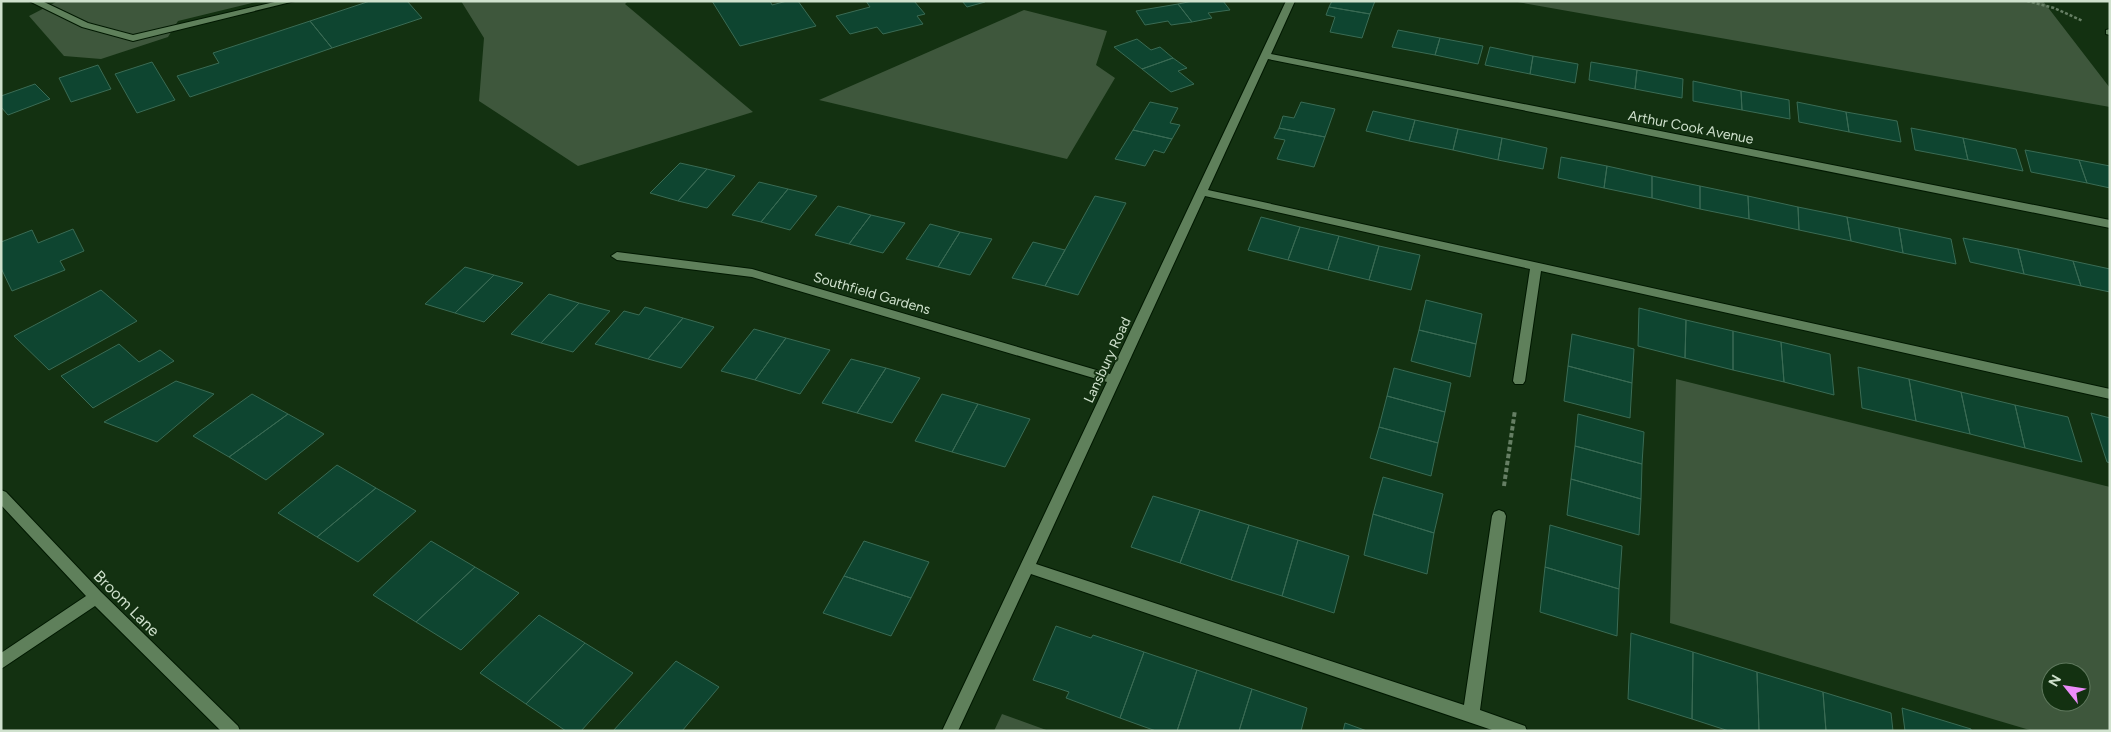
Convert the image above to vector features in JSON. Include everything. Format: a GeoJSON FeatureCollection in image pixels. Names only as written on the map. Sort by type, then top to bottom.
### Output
{"type":"FeatureCollection","features":[{"type":"Feature","properties":{"kind":"street"},"geometry":{"type":"LineString","coordinates":[[33,1],[85,25],[133,38],[291,1]]}},
{"type":"Feature","properties":{"kind":"street","name":"Lansbury Road"},"geometry":{"type":"LineString","coordinates":[[950,731],[1291,1]]}},
{"type":"Feature","properties":{"kind":"street","name":"Arthur Cook Avenue"},"geometry":{"type":"LineString","coordinates":[[1266,56],[2110,224]]}},
{"type":"Feature","properties":{"kind":"street"},"geometry":{"type":"LineString","coordinates":[[1202,192],[2110,394]]}},
{"type":"Feature","properties":{"kind":"street","name":"Southfield Gardens"},"geometry":{"type":"LineString","coordinates":[[617,256],[752,272],[1115,380]]}},
{"type":"Feature","properties":{"kind":"street"},"geometry":{"type":"LineString","coordinates":[[1519,381],[1536,266]]}},
{"type":"Feature","properties":{"kind":"street","name":"Broom Lane"},"geometry":{"type":"LineString","coordinates":[[1,496],[96,597],[232,731]]}},
{"type":"Feature","properties":{"kind":"street"},"geometry":{"type":"LineString","coordinates":[[1471,715],[1500,516]]}},
{"type":"Feature","properties":{"kind":"street"},"geometry":{"type":"LineString","coordinates":[[1027,567],[1519,731]]}},
{"type":"Feature","properties":{"kind":"street"},"geometry":{"type":"LineString","coordinates":[[1,662],[96,597]]}},
{"type":"Feature","properties":{"kind":"path"},"geometry":{"type":"LineString","coordinates":[[2027,1],[2054,8],[2109,32]]}},
{"type":"Feature","properties":{"kind":"path"},"geometry":{"type":"LineString","coordinates":[[1500,516],[1519,381]]}},
{"type":"Feature","properties":{"kind":"green space"},"geometry":{"type":"Polygon","coordinates":[[[58,1],[260,1],[178,21],[168,37],[101,59],[64,56],[29,16],[58,1]]]}},
{"type":"Feature","properties":{"kind":"green space"},"geometry":{"type":"Polygon","coordinates":[[[461,1],[628,1],[625,4],[753,112],[578,166],[479,101],[484,38],[461,1]]]}},
{"type":"Feature","properties":{"kind":"green space"},"geometry":{"type":"Polygon","coordinates":[[[1512,1],[2043,1],[2110,88],[2110,107],[1512,1]]]}},
{"type":"Feature","properties":{"kind":"green space"},"geometry":{"type":"Polygon","coordinates":[[[1024,10],[1107,31],[1096,65],[1115,78],[1067,159],[819,100],[1024,10]]]}},
{"type":"Feature","properties":{"kind":"green space"},"geometry":{"type":"Polygon","coordinates":[[[1676,379],[2110,487],[2110,731],[2033,731],[1670,623],[1676,379]]]}},
{"type":"Feature","properties":{"kind":"green space"},"geometry":{"type":"Polygon","coordinates":[[[1002,714],[1049,731],[994,731],[1002,714]]]}},
{"type":"Feature","properties":{"kind":"building"},"geometry":{"type":"Polygon","coordinates":[[[370,1],[407,1],[422,18],[332,48],[310,21],[370,1]]]}},
{"type":"Feature","properties":{"kind":"building"},"geometry":{"type":"Polygon","coordinates":[[[712,1],[770,1],[772,5],[787,1],[798,1],[816,26],[740,46],[712,1]]]}},
{"type":"Feature","properties":{"kind":"building"},"geometry":{"type":"Polygon","coordinates":[[[866,1],[914,1],[925,14],[917,16],[923,24],[883,34],[877,27],[850,34],[836,16],[870,7],[866,1]]]}},
{"type":"Feature","properties":{"kind":"building"},"geometry":{"type":"Polygon","coordinates":[[[962,1],[985,1],[985,2],[967,7],[962,1]]]}},
{"type":"Feature","properties":{"kind":"building"},"geometry":{"type":"Polygon","coordinates":[[[1193,1],[1223,1],[1230,10],[1208,13],[1212,18],[1192,22],[1178,4],[1193,1]]]}},
{"type":"Feature","properties":{"kind":"building"},"geometry":{"type":"Polygon","coordinates":[[[1332,1],[1375,1],[1370,14],[1329,7],[1332,1]]]}},
{"type":"Feature","properties":{"kind":"building"},"geometry":{"type":"Polygon","coordinates":[[[1178,4],[1192,22],[1171,25],[1168,21],[1145,25],[1136,11],[1178,4]]]}},
{"type":"Feature","properties":{"kind":"building"},"geometry":{"type":"Polygon","coordinates":[[[1329,7],[1370,14],[1362,38],[1330,32],[1335,17],[1326,15],[1329,7]]]}},
{"type":"Feature","properties":{"kind":"building"},"geometry":{"type":"Polygon","coordinates":[[[310,21],[332,48],[190,97],[177,76],[219,63],[213,53],[310,21]]]}},
{"type":"Feature","properties":{"kind":"building"},"geometry":{"type":"Polygon","coordinates":[[[1398,30],[1440,38],[1435,55],[1392,47],[1398,30]]]}},
{"type":"Feature","properties":{"kind":"building"},"geometry":{"type":"Polygon","coordinates":[[[1440,38],[1483,46],[1478,64],[1435,55],[1440,38]]]}},
{"type":"Feature","properties":{"kind":"building"},"geometry":{"type":"Polygon","coordinates":[[[1137,39],[1151,50],[1160,47],[1173,58],[1142,69],[1114,47],[1137,39]]]}},
{"type":"Feature","properties":{"kind":"building"},"geometry":{"type":"Polygon","coordinates":[[[1490,47],[1533,56],[1530,74],[1485,65],[1490,47]]]}},
{"type":"Feature","properties":{"kind":"building"},"geometry":{"type":"Polygon","coordinates":[[[1533,56],[1578,64],[1575,83],[1530,74],[1533,56]]]}},
{"type":"Feature","properties":{"kind":"building"},"geometry":{"type":"Polygon","coordinates":[[[1173,58],[1187,68],[1178,71],[1194,84],[1171,92],[1142,69],[1173,58]]]}},
{"type":"Feature","properties":{"kind":"building"},"geometry":{"type":"Polygon","coordinates":[[[152,62],[175,100],[137,113],[115,74],[152,62]]]}},
{"type":"Feature","properties":{"kind":"building"},"geometry":{"type":"Polygon","coordinates":[[[1591,62],[1637,70],[1635,89],[1589,80],[1591,62]]]}},
{"type":"Feature","properties":{"kind":"building"},"geometry":{"type":"Polygon","coordinates":[[[98,65],[111,89],[71,102],[59,78],[98,65]]]}},
{"type":"Feature","properties":{"kind":"building"},"geometry":{"type":"Polygon","coordinates":[[[1637,70],[1683,79],[1682,98],[1635,89],[1637,70]]]}},
{"type":"Feature","properties":{"kind":"building"},"geometry":{"type":"Polygon","coordinates":[[[1693,81],[1741,91],[1742,110],[1693,101],[1693,81]]]}},
{"type":"Feature","properties":{"kind":"building"},"geometry":{"type":"Polygon","coordinates":[[[35,84],[50,99],[8,115],[1,107],[1,96],[35,84]]]}},
{"type":"Feature","properties":{"kind":"building"},"geometry":{"type":"Polygon","coordinates":[[[1741,91],[1789,100],[1790,119],[1742,110],[1741,91]]]}},
{"type":"Feature","properties":{"kind":"building"},"geometry":{"type":"Polygon","coordinates":[[[1150,102],[1178,108],[1170,123],[1180,125],[1172,139],[1133,130],[1150,102]]]}},
{"type":"Feature","properties":{"kind":"building"},"geometry":{"type":"Polygon","coordinates":[[[1301,102],[1335,109],[1325,137],[1279,128],[1283,116],[1294,118],[1301,102]]]}},
{"type":"Feature","properties":{"kind":"building"},"geometry":{"type":"Polygon","coordinates":[[[1797,102],[1846,112],[1849,132],[1799,122],[1797,102]]]}},
{"type":"Feature","properties":{"kind":"building"},"geometry":{"type":"Polygon","coordinates":[[[1373,111],[1415,120],[1409,141],[1366,131],[1373,111]]]}},
{"type":"Feature","properties":{"kind":"building"},"geometry":{"type":"Polygon","coordinates":[[[1846,112],[1897,121],[1901,142],[1849,132],[1846,112]]]}},
{"type":"Feature","properties":{"kind":"building"},"geometry":{"type":"Polygon","coordinates":[[[1415,120],[1458,129],[1453,150],[1409,141],[1415,120]]]}},
{"type":"Feature","properties":{"kind":"building"},"geometry":{"type":"Polygon","coordinates":[[[1279,128],[1325,137],[1314,167],[1277,159],[1285,140],[1274,138],[1279,128]]]}},
{"type":"Feature","properties":{"kind":"building"},"geometry":{"type":"Polygon","coordinates":[[[1911,128],[1963,138],[1968,160],[1915,150],[1911,128]]]}},
{"type":"Feature","properties":{"kind":"building"},"geometry":{"type":"Polygon","coordinates":[[[1458,129],[1502,138],[1498,160],[1453,150],[1458,129]]]}},
{"type":"Feature","properties":{"kind":"building"},"geometry":{"type":"Polygon","coordinates":[[[1133,130],[1172,139],[1164,153],[1154,150],[1145,166],[1115,159],[1133,130]]]}},
{"type":"Feature","properties":{"kind":"building"},"geometry":{"type":"Polygon","coordinates":[[[1502,138],[1547,148],[1543,169],[1498,160],[1502,138]]]}},
{"type":"Feature","properties":{"kind":"building"},"geometry":{"type":"Polygon","coordinates":[[[1963,138],[2016,149],[2023,171],[1968,160],[1963,138]]]}},
{"type":"Feature","properties":{"kind":"building"},"geometry":{"type":"Polygon","coordinates":[[[2025,150],[2079,160],[2087,183],[2031,172],[2025,150]]]}},
{"type":"Feature","properties":{"kind":"building"},"geometry":{"type":"Polygon","coordinates":[[[1561,157],[1607,166],[1604,188],[1558,178],[1561,157]]]}},
{"type":"Feature","properties":{"kind":"building"},"geometry":{"type":"Polygon","coordinates":[[[2079,160],[2110,166],[2110,188],[2087,183],[2079,160]]]}},
{"type":"Feature","properties":{"kind":"building"},"geometry":{"type":"Polygon","coordinates":[[[680,163],[707,169],[678,201],[650,193],[680,163]]]}},
{"type":"Feature","properties":{"kind":"building"},"geometry":{"type":"Polygon","coordinates":[[[1607,166],[1652,176],[1652,198],[1604,188],[1607,166]]]}},
{"type":"Feature","properties":{"kind":"building"},"geometry":{"type":"Polygon","coordinates":[[[707,169],[735,176],[707,208],[678,201],[707,169]]]}},
{"type":"Feature","properties":{"kind":"building"},"geometry":{"type":"Polygon","coordinates":[[[1652,176],[1700,186],[1700,209],[1652,198],[1652,176]]]}},
{"type":"Feature","properties":{"kind":"building"},"geometry":{"type":"Polygon","coordinates":[[[759,182],[788,189],[761,222],[732,215],[759,182]]]}},
{"type":"Feature","properties":{"kind":"building"},"geometry":{"type":"Polygon","coordinates":[[[1700,186],[1748,196],[1749,219],[1700,209],[1700,186]]]}},
{"type":"Feature","properties":{"kind":"building"},"geometry":{"type":"Polygon","coordinates":[[[788,189],[817,196],[790,230],[761,222],[788,189]]]}},
{"type":"Feature","properties":{"kind":"building"},"geometry":{"type":"Polygon","coordinates":[[[1095,196],[1126,203],[1078,295],[1045,286],[1095,196]]]}},
{"type":"Feature","properties":{"kind":"building"},"geometry":{"type":"Polygon","coordinates":[[[1748,196],[1798,207],[1799,230],[1749,219],[1748,196]]]}},
{"type":"Feature","properties":{"kind":"building"},"geometry":{"type":"Polygon","coordinates":[[[838,206],[871,215],[849,244],[815,235],[838,206]]]}},
{"type":"Feature","properties":{"kind":"building"},"geometry":{"type":"Polygon","coordinates":[[[1798,207],[1847,217],[1851,241],[1799,230],[1798,207]]]}},
{"type":"Feature","properties":{"kind":"building"},"geometry":{"type":"Polygon","coordinates":[[[871,215],[905,223],[883,253],[849,244],[871,215]]]}},
{"type":"Feature","properties":{"kind":"building"},"geometry":{"type":"Polygon","coordinates":[[[1261,217],[1300,227],[1288,260],[1248,250],[1261,217]]]}},
{"type":"Feature","properties":{"kind":"building"},"geometry":{"type":"Polygon","coordinates":[[[1847,217],[1899,228],[1903,253],[1851,241],[1847,217]]]}},
{"type":"Feature","properties":{"kind":"building"},"geometry":{"type":"Polygon","coordinates":[[[930,224],[960,232],[938,267],[906,259],[930,224]]]}},
{"type":"Feature","properties":{"kind":"building"},"geometry":{"type":"Polygon","coordinates":[[[1300,227],[1339,236],[1328,270],[1288,260],[1300,227]]]}},
{"type":"Feature","properties":{"kind":"building"},"geometry":{"type":"Polygon","coordinates":[[[1899,228],[1951,239],[1956,264],[1903,253],[1899,228]]]}},
{"type":"Feature","properties":{"kind":"building"},"geometry":{"type":"Polygon","coordinates":[[[73,229],[84,251],[60,261],[65,270],[12,291],[1,268],[1,242],[32,230],[38,243],[73,229]]]}},
{"type":"Feature","properties":{"kind":"building"},"geometry":{"type":"Polygon","coordinates":[[[960,232],[992,239],[970,275],[938,267],[960,232]]]}},
{"type":"Feature","properties":{"kind":"building"},"geometry":{"type":"Polygon","coordinates":[[[1339,236],[1379,246],[1369,280],[1328,270],[1339,236]]]}},
{"type":"Feature","properties":{"kind":"building"},"geometry":{"type":"Polygon","coordinates":[[[1963,238],[2018,249],[2024,274],[1970,262],[1963,238]]]}},
{"type":"Feature","properties":{"kind":"building"},"geometry":{"type":"Polygon","coordinates":[[[1033,242],[1065,250],[1045,286],[1012,278],[1033,242]]]}},
{"type":"Feature","properties":{"kind":"building"},"geometry":{"type":"Polygon","coordinates":[[[1379,246],[1420,255],[1411,290],[1369,280],[1379,246]]]}},
{"type":"Feature","properties":{"kind":"building"},"geometry":{"type":"Polygon","coordinates":[[[2018,249],[2073,261],[2081,286],[2024,274],[2018,249]]]}},
{"type":"Feature","properties":{"kind":"building"},"geometry":{"type":"Polygon","coordinates":[[[2073,261],[2110,269],[2110,292],[2081,286],[2073,261]]]}},
{"type":"Feature","properties":{"kind":"building"},"geometry":{"type":"Polygon","coordinates":[[[465,267],[494,275],[455,313],[425,304],[465,267]]]}},
{"type":"Feature","properties":{"kind":"building"},"geometry":{"type":"Polygon","coordinates":[[[494,275],[523,283],[484,322],[455,313],[494,275]]]}},
{"type":"Feature","properties":{"kind":"building"},"geometry":{"type":"Polygon","coordinates":[[[101,290],[137,321],[49,370],[14,336],[101,290]]]}},
{"type":"Feature","properties":{"kind":"building"},"geometry":{"type":"Polygon","coordinates":[[[549,294],[579,303],[541,343],[511,334],[549,294]]]}},
{"type":"Feature","properties":{"kind":"building"},"geometry":{"type":"Polygon","coordinates":[[[1426,300],[1482,314],[1476,344],[1419,330],[1426,300]]]}},
{"type":"Feature","properties":{"kind":"building"},"geometry":{"type":"Polygon","coordinates":[[[579,303],[610,311],[573,352],[541,343],[579,303]]]}},
{"type":"Feature","properties":{"kind":"building"},"geometry":{"type":"Polygon","coordinates":[[[645,307],[683,318],[648,359],[595,344],[624,311],[639,315],[645,307]]]}},
{"type":"Feature","properties":{"kind":"building"},"geometry":{"type":"Polygon","coordinates":[[[1639,308],[1686,320],[1685,358],[1638,346],[1639,308]]]}},
{"type":"Feature","properties":{"kind":"building"},"geometry":{"type":"Polygon","coordinates":[[[683,318],[714,327],[681,368],[648,359],[683,318]]]}},
{"type":"Feature","properties":{"kind":"building"},"geometry":{"type":"Polygon","coordinates":[[[1686,320],[1733,331],[1733,370],[1685,358],[1686,320]]]}},
{"type":"Feature","properties":{"kind":"building"},"geometry":{"type":"Polygon","coordinates":[[[754,329],[786,338],[755,380],[721,371],[754,329]]]}},
{"type":"Feature","properties":{"kind":"building"},"geometry":{"type":"Polygon","coordinates":[[[1419,330],[1476,344],[1470,377],[1411,361],[1419,330]]]}},
{"type":"Feature","properties":{"kind":"building"},"geometry":{"type":"Polygon","coordinates":[[[1733,331],[1781,342],[1784,382],[1733,370],[1733,331]]]}},
{"type":"Feature","properties":{"kind":"building"},"geometry":{"type":"Polygon","coordinates":[[[1572,334],[1634,349],[1632,383],[1568,366],[1572,334]]]}},
{"type":"Feature","properties":{"kind":"building"},"geometry":{"type":"Polygon","coordinates":[[[786,338],[830,350],[800,394],[755,380],[786,338]]]}},
{"type":"Feature","properties":{"kind":"building"},"geometry":{"type":"Polygon","coordinates":[[[1781,342],[1830,354],[1834,395],[1784,382],[1781,342]]]}},
{"type":"Feature","properties":{"kind":"building"},"geometry":{"type":"Polygon","coordinates":[[[119,344],[139,362],[160,350],[174,361],[93,408],[61,376],[119,344]]]}},
{"type":"Feature","properties":{"kind":"building"},"geometry":{"type":"Polygon","coordinates":[[[851,359],[886,368],[857,413],[822,403],[851,359]]]}},
{"type":"Feature","properties":{"kind":"building"},"geometry":{"type":"Polygon","coordinates":[[[1568,366],[1632,383],[1630,418],[1564,401],[1568,366]]]}},
{"type":"Feature","properties":{"kind":"building"},"geometry":{"type":"Polygon","coordinates":[[[1858,367],[1909,379],[1916,421],[1862,408],[1858,367]]]}},
{"type":"Feature","properties":{"kind":"building"},"geometry":{"type":"Polygon","coordinates":[[[886,368],[920,378],[892,423],[857,413],[886,368]]]}},
{"type":"Feature","properties":{"kind":"building"},"geometry":{"type":"Polygon","coordinates":[[[1394,368],[1451,383],[1445,412],[1387,396],[1394,368]]]}},
{"type":"Feature","properties":{"kind":"building"},"geometry":{"type":"Polygon","coordinates":[[[1909,379],[1961,392],[1970,434],[1916,421],[1909,379]]]}},
{"type":"Feature","properties":{"kind":"building"},"geometry":{"type":"Polygon","coordinates":[[[176,381],[214,394],[157,442],[104,422],[176,381]]]}},
{"type":"Feature","properties":{"kind":"building"},"geometry":{"type":"Polygon","coordinates":[[[1961,392],[2015,405],[2025,448],[1970,434],[1961,392]]]}},
{"type":"Feature","properties":{"kind":"building"},"geometry":{"type":"Polygon","coordinates":[[[252,394],[288,414],[229,457],[193,436],[252,394]]]}},
{"type":"Feature","properties":{"kind":"building"},"geometry":{"type":"Polygon","coordinates":[[[942,394],[978,404],[952,452],[915,441],[942,394]]]}},
{"type":"Feature","properties":{"kind":"building"},"geometry":{"type":"Polygon","coordinates":[[[1387,396],[1445,412],[1438,443],[1379,427],[1387,396]]]}},
{"type":"Feature","properties":{"kind":"building"},"geometry":{"type":"Polygon","coordinates":[[[978,404],[1030,419],[1005,467],[952,452],[978,404]]]}},
{"type":"Feature","properties":{"kind":"building"},"geometry":{"type":"Polygon","coordinates":[[[2015,405],[2068,417],[2082,462],[2025,448],[2015,405]]]}},
{"type":"Feature","properties":{"kind":"building"},"geometry":{"type":"Polygon","coordinates":[[[2091,413],[2110,418],[2110,463],[2107,462],[2091,413]]]}},
{"type":"Feature","properties":{"kind":"building"},"geometry":{"type":"Polygon","coordinates":[[[288,414],[324,434],[266,480],[229,457],[288,414]]]}},
{"type":"Feature","properties":{"kind":"building"},"geometry":{"type":"Polygon","coordinates":[[[1578,414],[1644,432],[1642,464],[1575,446],[1578,414]]]}},
{"type":"Feature","properties":{"kind":"building"},"geometry":{"type":"Polygon","coordinates":[[[1379,427],[1438,443],[1431,476],[1370,458],[1379,427]]]}},
{"type":"Feature","properties":{"kind":"building"},"geometry":{"type":"Polygon","coordinates":[[[1575,446],[1642,464],[1641,499],[1571,479],[1575,446]]]}},
{"type":"Feature","properties":{"kind":"building"},"geometry":{"type":"Polygon","coordinates":[[[337,465],[376,488],[317,537],[278,513],[337,465]]]}},
{"type":"Feature","properties":{"kind":"building"},"geometry":{"type":"Polygon","coordinates":[[[1383,477],[1443,494],[1434,533],[1373,514],[1383,477]]]}},
{"type":"Feature","properties":{"kind":"building"},"geometry":{"type":"Polygon","coordinates":[[[1571,479],[1641,499],[1639,535],[1567,515],[1571,479]]]}},
{"type":"Feature","properties":{"kind":"building"},"geometry":{"type":"Polygon","coordinates":[[[376,488],[416,511],[358,562],[317,537],[376,488]]]}},
{"type":"Feature","properties":{"kind":"building"},"geometry":{"type":"Polygon","coordinates":[[[1153,496],[1200,510],[1180,563],[1131,547],[1153,496]]]}},
{"type":"Feature","properties":{"kind":"building"},"geometry":{"type":"Polygon","coordinates":[[[1200,510],[1249,525],[1231,580],[1180,563],[1200,510]]]}},
{"type":"Feature","properties":{"kind":"building"},"geometry":{"type":"Polygon","coordinates":[[[1373,514],[1434,533],[1427,574],[1364,555],[1373,514]]]}},
{"type":"Feature","properties":{"kind":"building"},"geometry":{"type":"Polygon","coordinates":[[[1249,525],[1298,540],[1282,596],[1231,580],[1249,525]]]}},
{"type":"Feature","properties":{"kind":"building"},"geometry":{"type":"Polygon","coordinates":[[[1550,525],[1622,546],[1619,589],[1545,567],[1550,525]]]}},
{"type":"Feature","properties":{"kind":"building"},"geometry":{"type":"Polygon","coordinates":[[[1298,540],[1349,556],[1334,613],[1282,596],[1298,540]]]}},
{"type":"Feature","properties":{"kind":"building"},"geometry":{"type":"Polygon","coordinates":[[[431,541],[475,567],[416,622],[373,595],[431,541]]]}},
{"type":"Feature","properties":{"kind":"building"},"geometry":{"type":"Polygon","coordinates":[[[864,541],[929,562],[911,598],[844,576],[864,541]]]}},
{"type":"Feature","properties":{"kind":"building"},"geometry":{"type":"Polygon","coordinates":[[[475,567],[519,593],[461,650],[416,622],[475,567]]]}},
{"type":"Feature","properties":{"kind":"building"},"geometry":{"type":"Polygon","coordinates":[[[1545,567],[1619,589],[1617,636],[1540,612],[1545,567]]]}},
{"type":"Feature","properties":{"kind":"building"},"geometry":{"type":"Polygon","coordinates":[[[844,576],[911,598],[891,636],[823,613],[844,576]]]}},
{"type":"Feature","properties":{"kind":"building"},"geometry":{"type":"Polygon","coordinates":[[[539,615],[585,643],[526,704],[480,673],[539,615]]]}},
{"type":"Feature","properties":{"kind":"building"},"geometry":{"type":"Polygon","coordinates":[[[1056,626],[1091,638],[1093,635],[1144,652],[1120,718],[1066,698],[1069,692],[1033,680],[1056,626]]]}},
{"type":"Feature","properties":{"kind":"building"},"geometry":{"type":"Polygon","coordinates":[[[1631,633],[1693,652],[1692,719],[1628,699],[1631,633]]]}},
{"type":"Feature","properties":{"kind":"building"},"geometry":{"type":"Polygon","coordinates":[[[585,643],[633,673],[581,731],[566,731],[526,704],[585,643]]]}},
{"type":"Feature","properties":{"kind":"building"},"geometry":{"type":"Polygon","coordinates":[[[1144,652],[1197,670],[1177,731],[1156,731],[1120,718],[1144,652]]]}},
{"type":"Feature","properties":{"kind":"building"},"geometry":{"type":"Polygon","coordinates":[[[1693,652],[1757,672],[1759,731],[1729,731],[1692,719],[1693,652]]]}},
{"type":"Feature","properties":{"kind":"building"},"geometry":{"type":"Polygon","coordinates":[[[676,661],[719,687],[682,731],[613,731],[676,661]]]}},
{"type":"Feature","properties":{"kind":"building"},"geometry":{"type":"Polygon","coordinates":[[[1197,670],[1252,689],[1239,731],[1177,731],[1197,670]]]}},
{"type":"Feature","properties":{"kind":"building"},"geometry":{"type":"Polygon","coordinates":[[[1757,672],[1823,692],[1826,731],[1759,731],[1757,672]]]}},
{"type":"Feature","properties":{"kind":"building"},"geometry":{"type":"Polygon","coordinates":[[[1252,689],[1307,708],[1301,731],[1239,731],[1252,689]]]}},
{"type":"Feature","properties":{"kind":"building"},"geometry":{"type":"Polygon","coordinates":[[[1823,692],[1891,713],[1893,731],[1826,731],[1823,692]]]}},
{"type":"Feature","properties":{"kind":"building"},"geometry":{"type":"Polygon","coordinates":[[[1902,708],[1971,729],[1971,731],[1905,731],[1902,708]]]}},
{"type":"Feature","properties":{"kind":"building"},"geometry":{"type":"Polygon","coordinates":[[[1345,723],[1367,731],[1343,731],[1345,723]]]}}]}
